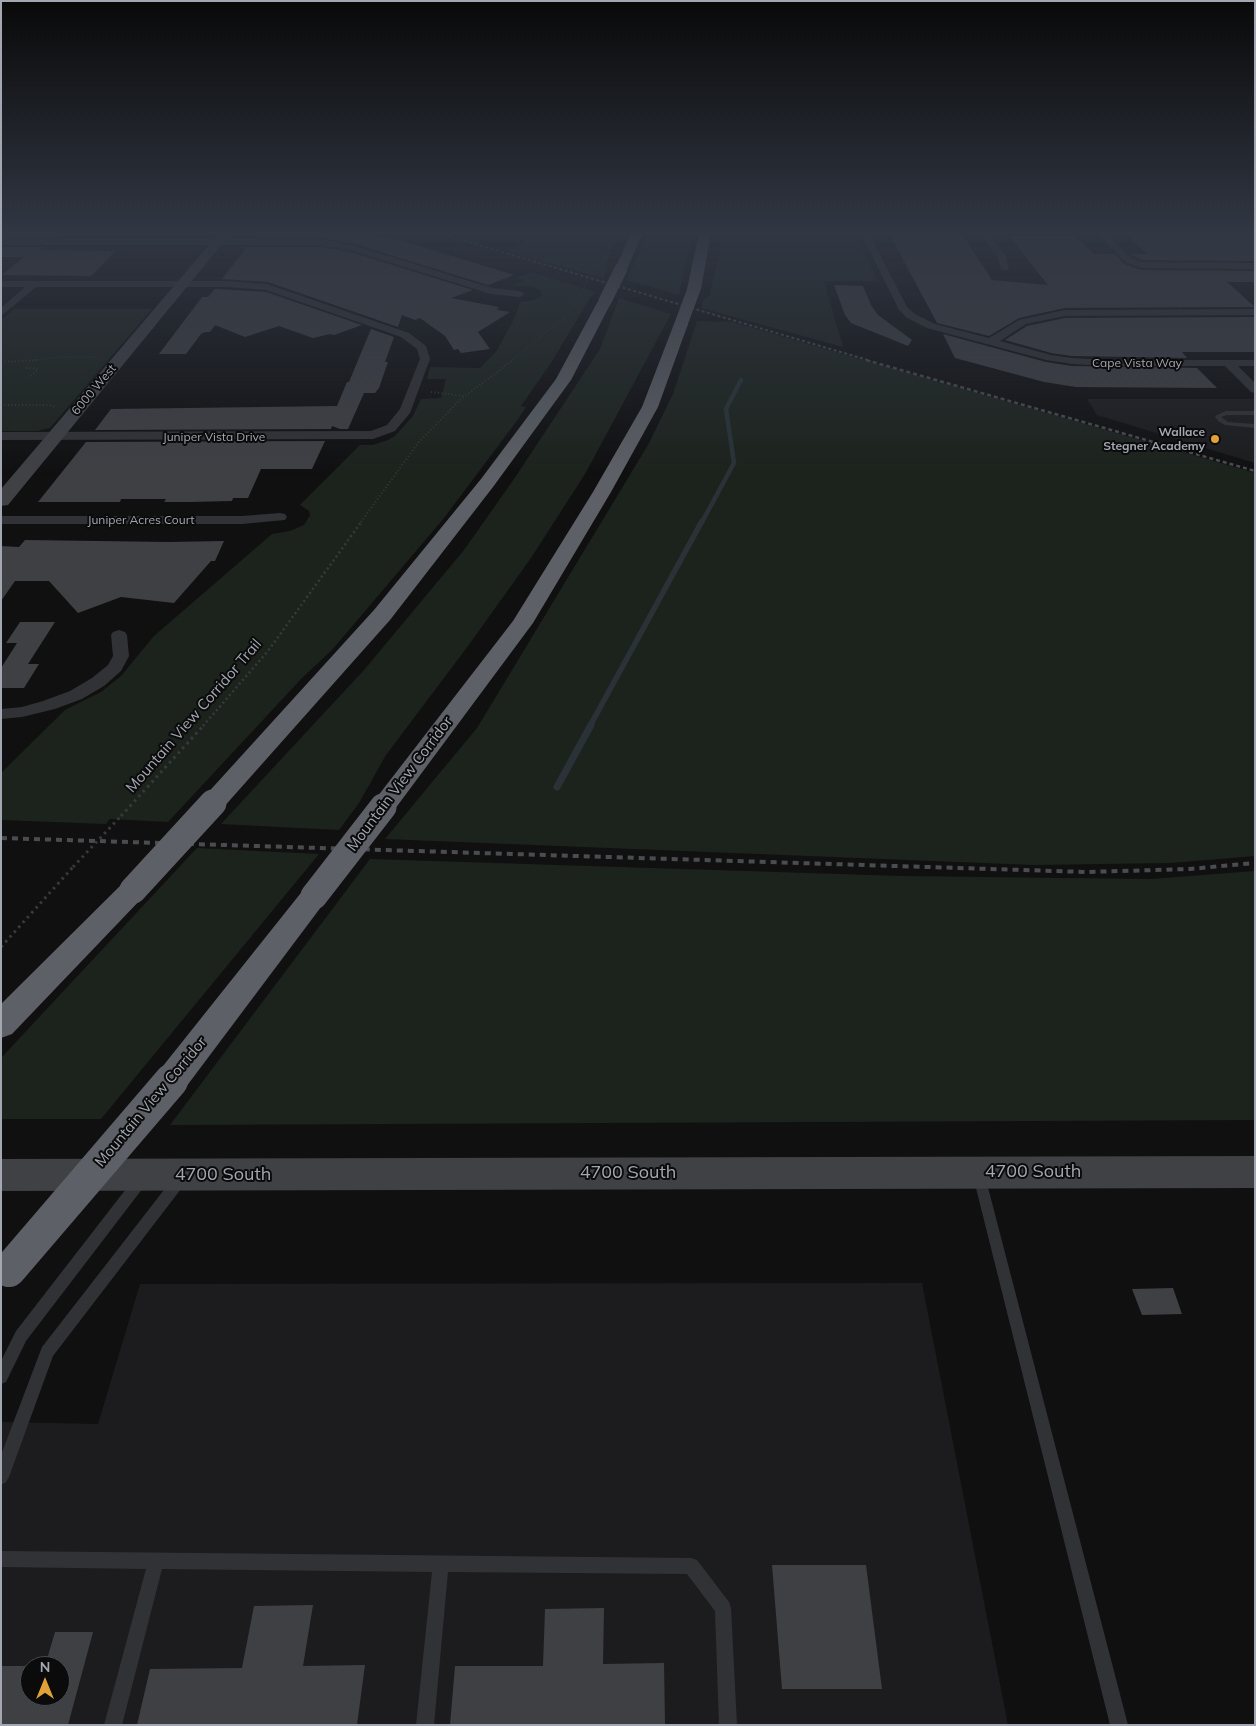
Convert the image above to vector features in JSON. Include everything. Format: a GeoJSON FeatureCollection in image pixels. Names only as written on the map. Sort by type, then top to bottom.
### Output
{"type":"FeatureCollection","features":[{"type":"Feature","properties":{"kind":"highway"},"geometry":{"type":"LineString","coordinates":[[1,1024],[133,890],[382,615],[487,483],[562,380],[598,314]]}},
{"type":"Feature","properties":{"kind":"highway","name":"Mountain View Corridor"},"geometry":{"type":"LineString","coordinates":[[5,1274],[171,1081],[383,807],[522,623],[602,492],[650,407],[685,314]]}},
{"type":"Feature","properties":{"kind":"street","name":"6000 West"},"geometry":{"type":"LineString","coordinates":[[1,501],[157,314]]}},
{"type":"Feature","properties":{"kind":"street","name":"Juniper Vista Drive"},"geometry":{"type":"LineString","coordinates":[[1,436],[373,435],[391,428],[410,404],[425,359],[422,348],[412,339],[345,314]]}},
{"type":"Feature","properties":{"kind":"street","name":"Cape Vista Way"},"geometry":{"type":"LineString","coordinates":[[909,314],[931,326],[1050,358],[1083,362],[1255,363]]}},
{"type":"Feature","properties":{"kind":"street"},"geometry":{"type":"LineString","coordinates":[[991,342],[1023,322],[1062,314]]}},
{"type":"Feature","properties":{"kind":"street"},"geometry":{"type":"LineString","coordinates":[[1228,363],[1255,390]]}},
{"type":"Feature","properties":{"kind":"street","name":"Juniper Acres Court"},"geometry":{"type":"LineString","coordinates":[[1,520],[242,520],[280,517]]}},
{"type":"Feature","properties":{"kind":"street"},"geometry":{"type":"LineString","coordinates":[[1,714],[22,712],[49,705],[76,695],[98,682],[115,668],[122,656],[119,635]]}},
{"type":"Feature","properties":{"kind":"street","name":"4700 South"},"geometry":{"type":"LineString","coordinates":[[1,1175],[1255,1172]]}},
{"type":"Feature","properties":{"kind":"lane"},"geometry":{"type":"LineString","coordinates":[[1255,413],[1226,413],[1218,416],[1220,420],[1227,424],[1255,426]]}},
{"type":"Feature","properties":{"kind":"lane"},"geometry":{"type":"LineString","coordinates":[[979,1173],[1119,1725]]}},
{"type":"Feature","properties":{"kind":"lane"},"geometry":{"type":"LineString","coordinates":[[1,1477],[47,1352],[185,1174]]}},
{"type":"Feature","properties":{"kind":"lane"},"geometry":{"type":"LineString","coordinates":[[1,1377],[21,1336],[145,1176]]}},
{"type":"Feature","properties":{"kind":"lane"},"geometry":{"type":"LineString","coordinates":[[1,1559],[690,1566],[723,1608],[728,1725]]}},
{"type":"Feature","properties":{"kind":"lane"},"geometry":{"type":"LineString","coordinates":[[113,1725],[156,1560]]}},
{"type":"Feature","properties":{"kind":"lane"},"geometry":{"type":"LineString","coordinates":[[425,1725],[441,1563]]}},
{"type":"Feature","properties":{"kind":"path","name":"Mountain View Corridor Trail"},"geometry":{"type":"LineString","coordinates":[[1,947],[73,867],[183,751],[268,650],[406,458],[431,428],[465,396],[552,329],[567,314]]}},
{"type":"Feature","properties":{"kind":"path"},"geometry":{"type":"LineString","coordinates":[[1,362],[57,357],[104,357]]}},
{"type":"Feature","properties":{"kind":"path"},"geometry":{"type":"LineString","coordinates":[[29,378],[38,369],[26,369],[35,360]]}},
{"type":"Feature","properties":{"kind":"path"},"geometry":{"type":"LineString","coordinates":[[441,392],[465,396]]}},
{"type":"Feature","properties":{"kind":"path"},"geometry":{"type":"LineString","coordinates":[[3,410],[1,406],[49,405],[59,409]]}},
{"type":"Feature","properties":{"kind":"shaded area"},"geometry":{"type":"Polygon","coordinates":[[[9,314],[148,314],[50,428],[37,431],[1,431],[1,320],[9,314]]]}},
{"type":"Feature","properties":{"kind":"shaded area"},"geometry":{"type":"Polygon","coordinates":[[[516,314],[581,314],[551,363],[521,406],[526,407],[519,418],[444,518],[332,650],[302,678],[168,822],[110,819],[106,824],[1,820],[1,773],[65,710],[101,692],[121,676],[154,636],[272,534],[290,531],[304,525],[310,515],[309,511],[300,505],[360,445],[373,445],[395,436],[413,416],[421,399],[441,398],[446,379],[427,379],[430,367],[480,368],[496,352],[516,314]]]}},
{"type":"Feature","properties":{"kind":"shaded area"},"geometry":{"type":"Polygon","coordinates":[[[613,314],[671,314],[585,474],[531,558],[386,755],[359,803],[339,830],[221,824],[364,670],[464,550],[514,479],[600,349],[613,314]]]}},
{"type":"Feature","properties":{"kind":"shaded area"},"geometry":{"type":"Polygon","coordinates":[[[721,314],[833,314],[843,347],[721,314]]]}},
{"type":"Feature","properties":{"kind":"shaded area"},"geometry":{"type":"Polygon","coordinates":[[[697,321],[732,322],[1255,473],[1255,856],[1171,863],[1033,865],[385,839],[477,728],[648,445],[673,394],[697,321]]]}},
{"type":"Feature","properties":{"kind":"shaded area","name":"Wallace Stegner Academy"},"geometry":{"type":"Polygon","coordinates":[[[1087,399],[1255,399],[1255,463],[1097,415],[1087,399]]]}},
{"type":"Feature","properties":{"kind":"shaded area"},"geometry":{"type":"Polygon","coordinates":[[[197,848],[319,854],[101,1119],[1,1119],[1,1058],[197,848]]]}},
{"type":"Feature","properties":{"kind":"shaded area"},"geometry":{"type":"Polygon","coordinates":[[[370,859],[902,876],[1151,879],[1255,871],[1255,1120],[170,1125],[370,859]]]}},
{"type":"Feature","properties":{"kind":"shaded area"},"geometry":{"type":"Polygon","coordinates":[[[922,1283],[1008,1725],[1,1725],[1,1422],[98,1424],[140,1284],[922,1283]]]}},
{"type":"Feature","properties":{"kind":"building"},"geometry":{"type":"Polygon","coordinates":[[[190,314],[329,314],[362,325],[334,335],[330,334],[313,338],[279,326],[245,337],[215,325],[210,332],[201,334],[186,354],[159,354],[190,314]]]}},
{"type":"Feature","properties":{"kind":"building"},"geometry":{"type":"Polygon","coordinates":[[[359,314],[508,314],[478,332],[490,349],[461,353],[458,349],[454,350],[445,336],[420,318],[415,320],[402,315],[398,327],[359,314]]]}},
{"type":"Feature","properties":{"kind":"building"},"geometry":{"type":"Polygon","coordinates":[[[844,314],[877,314],[912,340],[908,346],[851,323],[844,314]]]}},
{"type":"Feature","properties":{"kind":"building"},"geometry":{"type":"Polygon","coordinates":[[[932,314],[1039,314],[1019,318],[989,336],[937,323],[932,314]]]}},
{"type":"Feature","properties":{"kind":"building"},"geometry":{"type":"Polygon","coordinates":[[[1255,317],[1255,352],[1182,352],[1187,358],[1072,356],[1051,353],[1005,340],[1027,326],[1065,318],[1255,317]]]}},
{"type":"Feature","properties":{"kind":"building"},"geometry":{"type":"Polygon","coordinates":[[[371,329],[394,337],[385,362],[388,362],[379,388],[375,393],[364,393],[348,429],[332,426],[331,429],[95,430],[111,409],[337,406],[371,329]]]}},
{"type":"Feature","properties":{"kind":"building"},"geometry":{"type":"Polygon","coordinates":[[[943,334],[1046,362],[1072,366],[1197,368],[1217,388],[1076,387],[1044,382],[955,358],[943,334]]]}},
{"type":"Feature","properties":{"kind":"building"},"geometry":{"type":"Polygon","coordinates":[[[325,441],[312,469],[261,469],[248,498],[233,498],[232,501],[189,502],[164,502],[166,499],[121,499],[120,502],[38,502],[86,442],[325,441]]]}},
{"type":"Feature","properties":{"kind":"building"},"geometry":{"type":"Polygon","coordinates":[[[25,540],[224,541],[215,561],[211,561],[174,603],[121,597],[78,613],[49,581],[15,581],[1,601],[1,546],[19,547],[25,540]]]}},
{"type":"Feature","properties":{"kind":"building"},"geometry":{"type":"Polygon","coordinates":[[[20,622],[55,622],[28,664],[39,664],[24,688],[1,688],[1,668],[17,643],[6,643],[20,622]]]}},
{"type":"Feature","properties":{"kind":"building"},"geometry":{"type":"Polygon","coordinates":[[[1173,1288],[1182,1314],[1142,1315],[1132,1289],[1173,1288]]]}},
{"type":"Feature","properties":{"kind":"building"},"geometry":{"type":"Polygon","coordinates":[[[772,1565],[866,1565],[882,1689],[782,1689],[772,1565]]]}},
{"type":"Feature","properties":{"kind":"building"},"geometry":{"type":"Polygon","coordinates":[[[313,1605],[303,1666],[365,1665],[357,1725],[137,1725],[150,1669],[242,1668],[254,1606],[313,1605]]]}},
{"type":"Feature","properties":{"kind":"building"},"geometry":{"type":"Polygon","coordinates":[[[604,1608],[603,1664],[664,1663],[665,1725],[450,1725],[455,1666],[543,1666],[545,1609],[604,1608]]]}},
{"type":"Feature","properties":{"kind":"building"},"geometry":{"type":"Polygon","coordinates":[[[55,1632],[93,1632],[68,1725],[1,1725],[1,1666],[20,1666],[20,1706],[70,1706],[70,1656],[48,1656],[55,1632]]]}},
{"type":"Feature","properties":{"kind":"waterway"},"geometry":{"type":"LineString","coordinates":[[702,522],[734,463],[726,409],[741,380]]}},
{"type":"Feature","properties":{"kind":"waterway"},"geometry":{"type":"LineString","coordinates":[[590,726],[702,521]]}},
{"type":"Feature","properties":{"kind":"waterway"},"geometry":{"type":"LineString","coordinates":[[557,787],[591,725]]}},
{"type":"Feature","properties":{"kind":"railway"},"geometry":{"type":"LineString","coordinates":[[710,314],[871,361]]}},
{"type":"Feature","properties":{"kind":"railway"},"geometry":{"type":"LineString","coordinates":[[866,360],[1255,471]]}},
{"type":"Feature","properties":{"kind":"railway"},"geometry":{"type":"LineString","coordinates":[[1,838],[1087,872],[1190,869],[1255,863]]}},
{"type":"Feature","properties":{"kind":"place","name":"Wallace Stegner Academy"},"geometry":{"type":"Point","coordinates":[1215,439]}}]}
